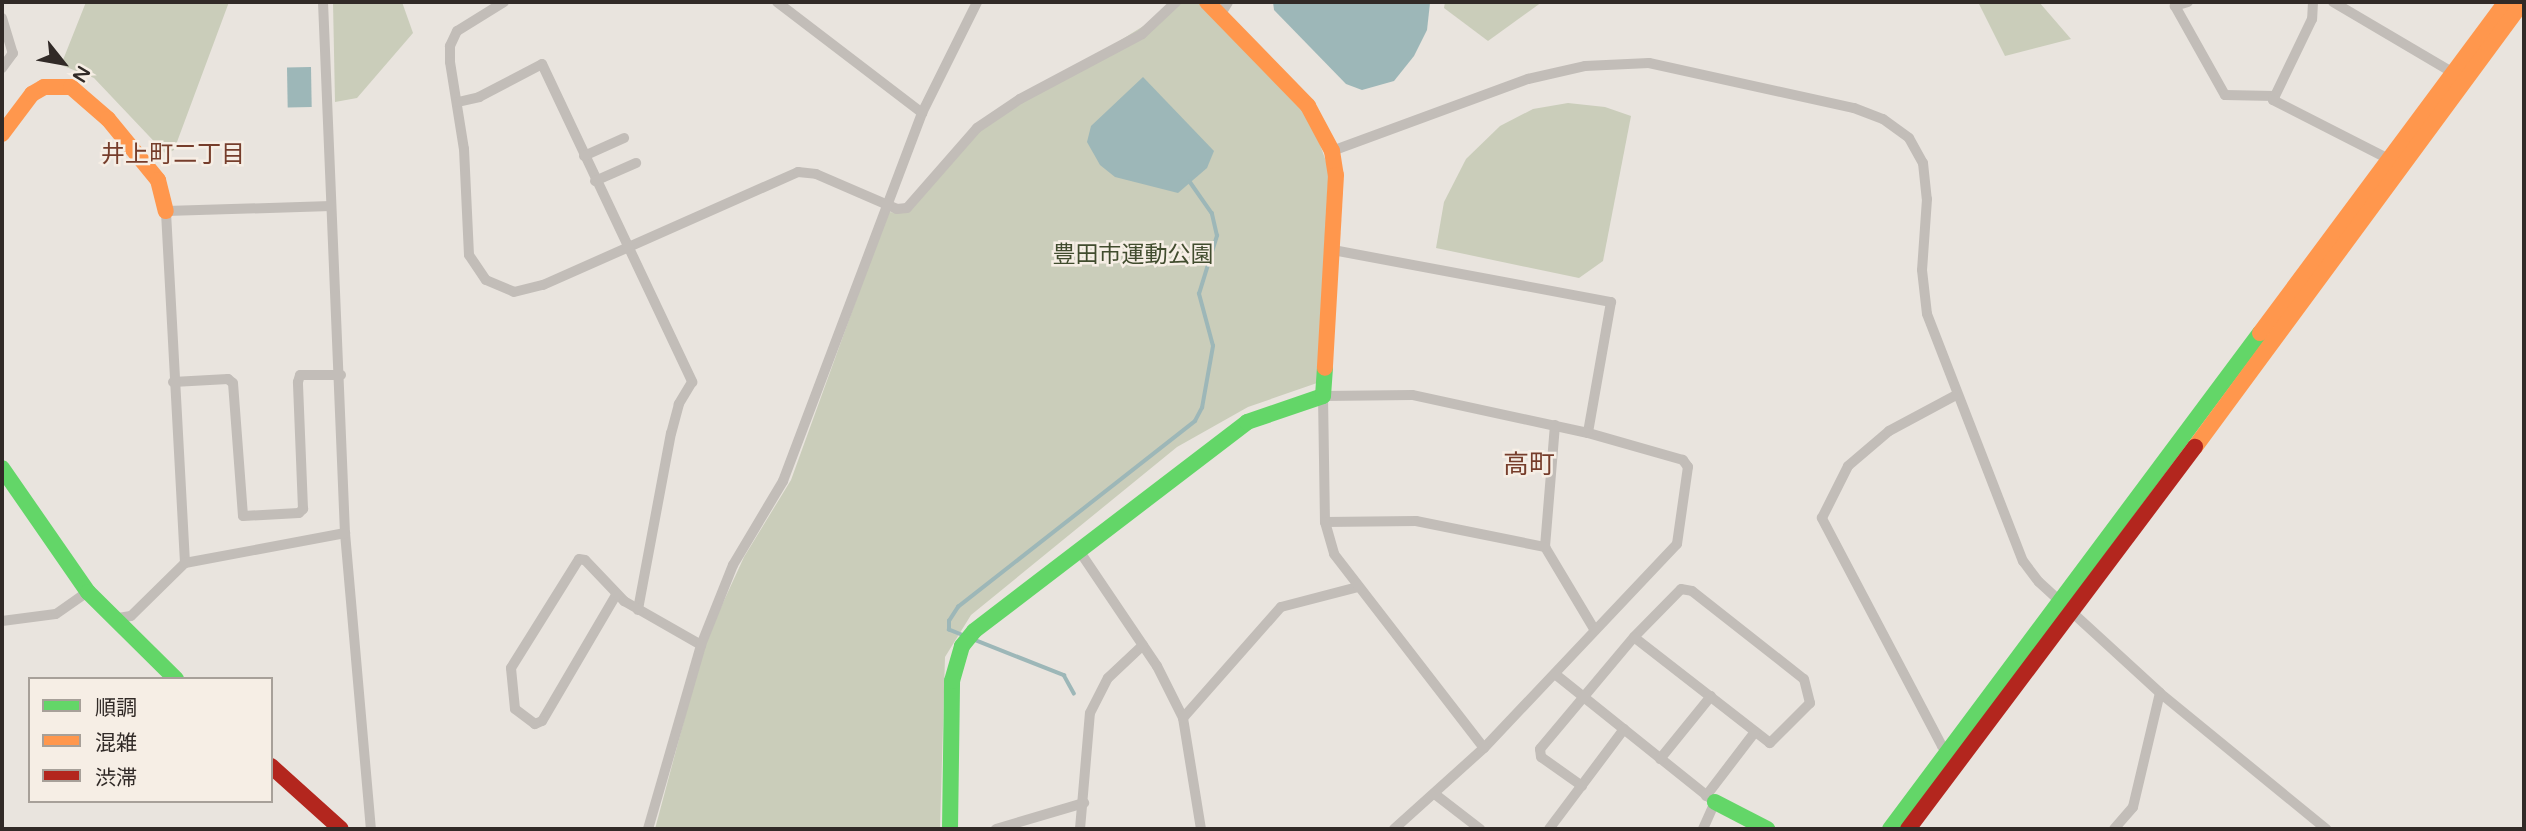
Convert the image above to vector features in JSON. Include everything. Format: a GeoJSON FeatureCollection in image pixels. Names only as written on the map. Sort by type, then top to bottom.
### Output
{"type":"FeatureCollection","features":[{"type":"Feature","properties":{"kind":"street"},"geometry":{"type":"LineString","coordinates":[[323,2],[341,376],[345,533],[371,829]]}},
{"type":"Feature","properties":{"kind":"street"},"geometry":{"type":"LineString","coordinates":[[504,2],[483,7],[452,39],[450,62],[458,102],[469,255],[486,280],[514,292],[532,289],[798,172],[816,174],[889,205],[907,208],[977,128],[1020,99],[1142,34],[1176,2]]}},
{"type":"Feature","properties":{"kind":"street"},"geometry":{"type":"LineString","coordinates":[[777,2],[922,113]]}},
{"type":"Feature","properties":{"kind":"street"},"geometry":{"type":"LineString","coordinates":[[648,829],[701,645],[733,565],[783,481],[922,113],[976,2]]}},
{"type":"Feature","properties":{"kind":"street"},"geometry":{"type":"LineString","coordinates":[[1207,2],[1224,9],[1308,106],[1322,125],[1332,150],[1336,175],[1323,397],[1325,522],[1334,554],[1484,748]]}},
{"type":"Feature","properties":{"kind":"street"},"geometry":{"type":"LineString","coordinates":[[2188,2],[2175,6],[2225,95],[2275,96]]}},
{"type":"Feature","properties":{"kind":"street"},"geometry":{"type":"LineString","coordinates":[[2313,2],[2312,19],[2273,100],[2391,160]]}},
{"type":"Feature","properties":{"kind":"street"},"geometry":{"type":"LineString","coordinates":[[2333,2],[2460,78]]}},
{"type":"Feature","properties":{"kind":"street"},"geometry":{"type":"LineString","coordinates":[[1890,829],[2067,607],[2460,78],[2506,2]]}},
{"type":"Feature","properties":{"kind":"street"},"geometry":{"type":"LineString","coordinates":[[1908,829],[2391,160],[2524,2]]}},
{"type":"Feature","properties":{"kind":"street"},"geometry":{"type":"LineString","coordinates":[[2,18],[13,53],[2,68]]}},
{"type":"Feature","properties":{"kind":"street"},"geometry":{"type":"LineString","coordinates":[[1332,150],[1528,79],[1585,66],[1649,63],[1854,108],[1883,119],[1909,138],[1923,163],[1927,199],[1922,270],[1927,314],[1956,395],[2023,561],[2067,607],[2160,693],[2326,829]]}},
{"type":"Feature","properties":{"kind":"street"},"geometry":{"type":"LineString","coordinates":[[458,102],[479,97],[542,64],[626,248],[692,382],[679,404],[671,433],[638,610]]}},
{"type":"Feature","properties":{"kind":"street"},"geometry":{"type":"LineString","coordinates":[[2,133],[32,94],[44,87],[71,87],[108,119],[158,180],[166,211],[173,383],[185,563]]}},
{"type":"Feature","properties":{"kind":"street"},"geometry":{"type":"LineString","coordinates":[[584,156],[624,138]]}},
{"type":"Feature","properties":{"kind":"street"},"geometry":{"type":"LineString","coordinates":[[596,181],[636,163]]}},
{"type":"Feature","properties":{"kind":"street"},"geometry":{"type":"LineString","coordinates":[[166,211],[331,206]]}},
{"type":"Feature","properties":{"kind":"street"},"geometry":{"type":"LineString","coordinates":[[1333,250],[1611,302],[1588,433]]}},
{"type":"Feature","properties":{"kind":"street"},"geometry":{"type":"LineString","coordinates":[[173,383],[228,379],[233,383],[241,513],[257,515],[299,513],[303,509],[298,382],[300,375],[341,376]]}},
{"type":"Feature","properties":{"kind":"street"},"geometry":{"type":"LineString","coordinates":[[950,829],[951,681],[962,646],[980,625],[1247,422],[1323,397],[1412,395],[1555,425],[1683,460],[1688,467],[1677,544],[1484,748],[1436,795],[1394,829]]}},
{"type":"Feature","properties":{"kind":"street"},"geometry":{"type":"LineString","coordinates":[[1950,752],[1942,746],[1822,518],[1847,466],[1889,431],[1956,395]]}},
{"type":"Feature","properties":{"kind":"street"},"geometry":{"type":"LineString","coordinates":[[1555,425],[1545,547],[1594,629]]}},
{"type":"Feature","properties":{"kind":"street"},"geometry":{"type":"LineString","coordinates":[[2,468],[88,592],[112,619],[174,677]]}},
{"type":"Feature","properties":{"kind":"street"},"geometry":{"type":"LineString","coordinates":[[1325,522],[1416,522],[1545,547]]}},
{"type":"Feature","properties":{"kind":"street"},"geometry":{"type":"LineString","coordinates":[[112,619],[131,616],[185,563],[345,533]]}},
{"type":"Feature","properties":{"kind":"street"},"geometry":{"type":"LineString","coordinates":[[1078,549],[1143,645],[1182,718],[1201,829]]}},
{"type":"Feature","properties":{"kind":"street"},"geometry":{"type":"LineString","coordinates":[[616,595],[542,721],[535,724],[515,709],[512,668],[579,559],[585,560],[616,595],[701,645]]}},
{"type":"Feature","properties":{"kind":"street"},"geometry":{"type":"LineString","coordinates":[[1182,718],[1281,607],[1358,587]]}},
{"type":"Feature","properties":{"kind":"street"},"geometry":{"type":"LineString","coordinates":[[1582,786],[1539,753],[1583,696],[1634,637],[1678,591],[1692,591],[1804,679],[1810,703],[1776,740],[1770,743],[1634,637]]}},
{"type":"Feature","properties":{"kind":"street"},"geometry":{"type":"LineString","coordinates":[[2,621],[55,614],[88,592]]}},
{"type":"Feature","properties":{"kind":"street"},"geometry":{"type":"LineString","coordinates":[[1080,829],[1090,713],[1108,678],[1143,645]]}},
{"type":"Feature","properties":{"kind":"street"},"geometry":{"type":"LineString","coordinates":[[1555,674],[1710,799],[1767,829]]}},
{"type":"Feature","properties":{"kind":"street"},"geometry":{"type":"LineString","coordinates":[[2114,829],[2133,807],[2160,693]]}},
{"type":"Feature","properties":{"kind":"street"},"geometry":{"type":"LineString","coordinates":[[1660,759],[1712,696]]}},
{"type":"Feature","properties":{"kind":"street"},"geometry":{"type":"LineString","coordinates":[[1549,829],[1624,729]]}},
{"type":"Feature","properties":{"kind":"street"},"geometry":{"type":"LineString","coordinates":[[1703,829],[1710,799],[1755,732]]}},
{"type":"Feature","properties":{"kind":"street"},"geometry":{"type":"LineString","coordinates":[[273,768],[341,829]]}},
{"type":"Feature","properties":{"kind":"street"},"geometry":{"type":"LineString","coordinates":[[1436,795],[1480,829]]}},
{"type":"Feature","properties":{"kind":"street"},"geometry":{"type":"LineString","coordinates":[[996,829],[1084,803]]}},
{"type":"Feature","properties":{"kind":"street"},"geometry":{"type":"LineString","coordinates":[[1039,816],[1040,829]]}},
{"type":"Feature","properties":{"kind":"green space"},"geometry":{"type":"Polygon","coordinates":[[[86,2],[229,2],[174,150],[166,154],[94,78],[61,65],[86,2]]]}},
{"type":"Feature","properties":{"kind":"green space"},"geometry":{"type":"Polygon","coordinates":[[[333,2],[402,2],[413,33],[357,98],[335,102],[333,2]]]}},
{"type":"Feature","properties":{"kind":"green space","name":"豊田市運動公園"},"geometry":{"type":"Polygon","coordinates":[[[1182,2],[1201,2],[1311,119],[1329,170],[1317,383],[1248,407],[1177,447],[971,615],[945,657],[940,829],[655,829],[705,642],[744,557],[791,480],[888,212],[903,213],[986,124],[1182,2]]]}},
{"type":"Feature","properties":{"kind":"green space"},"geometry":{"type":"Polygon","coordinates":[[[1445,2],[1542,2],[1488,41],[1444,8],[1445,2]]]}},
{"type":"Feature","properties":{"kind":"green space"},"geometry":{"type":"Polygon","coordinates":[[[1978,2],[2039,2],[2071,39],[2005,56],[1978,2]]]}},
{"type":"Feature","properties":{"kind":"green space"},"geometry":{"type":"Polygon","coordinates":[[[1568,103],[1605,107],[1631,116],[1603,261],[1579,278],[1436,248],[1444,202],[1466,159],[1500,126],[1533,109],[1568,103]]]}},
{"type":"Feature","properties":{"kind":"water"},"geometry":{"type":"Polygon","coordinates":[[[1273,2],[1430,3],[1427,30],[1414,56],[1394,81],[1362,90],[1346,84],[1274,10],[1273,2]]]}},
{"type":"Feature","properties":{"kind":"water"},"geometry":{"type":"Polygon","coordinates":[[[287,67],[311,67],[312,107],[288,107],[287,67]]]}},
{"type":"Feature","properties":{"kind":"water"},"geometry":{"type":"Polygon","coordinates":[[[1143,77],[1214,151],[1207,168],[1178,193],[1115,177],[1100,165],[1087,142],[1091,126],[1143,77]]]}},
{"type":"Feature","properties":{"kind":"waterway"},"geometry":{"type":"LineString","coordinates":[[964,636],[949,630],[949,621],[958,607],[1195,421],[1202,408],[1213,346],[1199,294],[1217,236],[1212,214],[1190,182]]}},
{"type":"Feature","properties":{"kind":"waterway"},"geometry":{"type":"LineString","coordinates":[[975,640],[1064,675],[1074,693]]}},
{"type":"Feature","properties":{"kind":"traffic: fast"},"geometry":{"type":"LineString","coordinates":[[1890,829],[2260,333]]}},
{"type":"Feature","properties":{"kind":"traffic: fast"},"geometry":{"type":"LineString","coordinates":[[950,829],[952,681],[962,646],[974,631],[1247,422],[1323,396],[1325,368]]}},
{"type":"Feature","properties":{"kind":"traffic: fast"},"geometry":{"type":"LineString","coordinates":[[2,468],[88,592],[174,677]]}},
{"type":"Feature","properties":{"kind":"traffic: fast"},"geometry":{"type":"LineString","coordinates":[[1715,802],[1767,829]]}},
{"type":"Feature","properties":{"kind":"traffic: slow"},"geometry":{"type":"LineString","coordinates":[[1207,2],[1308,106],[1332,151],[1336,175],[1325,368]]}},
{"type":"Feature","properties":{"kind":"traffic: slow"},"geometry":{"type":"LineString","coordinates":[[2260,333],[2506,2]]}},
{"type":"Feature","properties":{"kind":"traffic: slow"},"geometry":{"type":"LineString","coordinates":[[2195,447],[2523,2]]}},
{"type":"Feature","properties":{"kind":"traffic: slow"},"geometry":{"type":"LineString","coordinates":[[2,134],[32,94],[44,87],[71,87],[108,119],[158,180],[166,211]]}},
{"type":"Feature","properties":{"kind":"traffic: jam"},"geometry":{"type":"LineString","coordinates":[[1908,829],[2195,447]]}},
{"type":"Feature","properties":{"kind":"traffic: jam"},"geometry":{"type":"LineString","coordinates":[[273,768],[341,829]]}},
{"type":"Feature","properties":{"kind":"district","name":"井上町二丁目"},"geometry":{"type":"Point","coordinates":[173,155]}},
{"type":"Feature","properties":{"kind":"district","name":"高町"},"geometry":{"type":"Point","coordinates":[1529,465]}}]}
